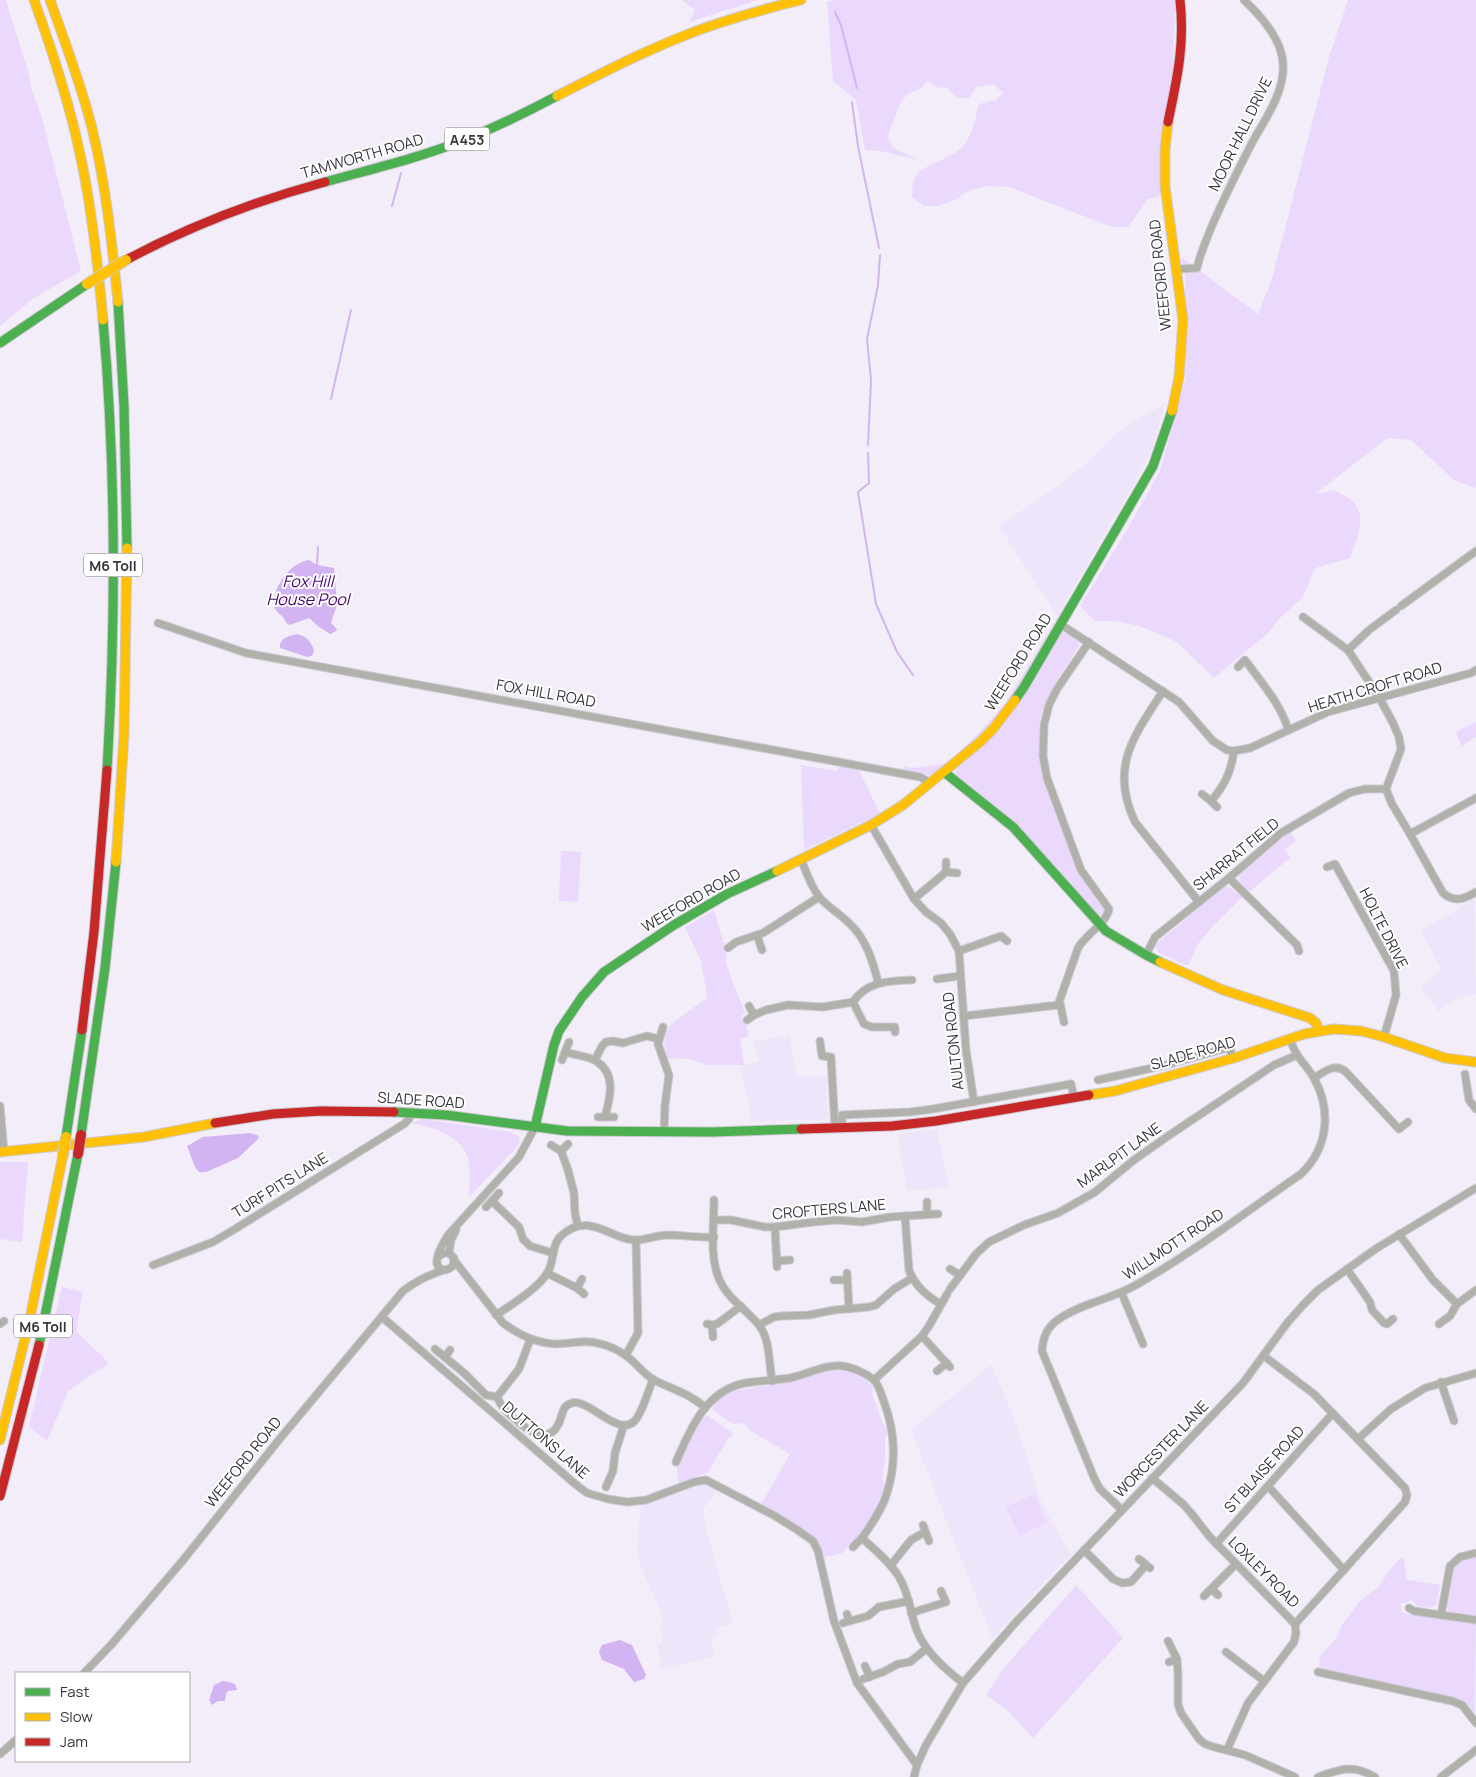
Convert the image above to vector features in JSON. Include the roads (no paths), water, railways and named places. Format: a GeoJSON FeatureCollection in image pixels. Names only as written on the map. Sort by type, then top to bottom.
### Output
{"type":"FeatureCollection","features":[{"type":"Feature","properties":{"kind":"main road","name":"M6 Toll"},"geometry":{"type":"LineString","coordinates":[[0,1440],[30,1318],[63,1155],[82,1036],[93,940],[110,732],[114,588],[110,413],[103,312],[95,243],[84,175],[69,108],[50,43],[34,0]]}},
{"type":"Feature","properties":{"kind":"main road","name":"M6 Toll"},"geometry":{"type":"LineString","coordinates":[[0,1496],[45,1320],[78,1154],[96,1034],[112,901],[125,726],[128,512],[123,387],[110,229],[101,168],[78,77],[50,0]]}},
{"type":"Feature","properties":{"kind":"main road","name":"TAMWORTH ROAD"},"geometry":{"type":"LineString","coordinates":[[0,343],[126,260],[185,230],[248,205],[402,161],[461,141],[514,119],[609,69],[680,37],[745,14],[801,0]]}},
{"type":"Feature","properties":{"kind":"main road","name":"WEEFORD ROAD"},"geometry":{"type":"LineString","coordinates":[[535,1127],[559,1031],[582,997],[604,972],[674,925],[727,894],[871,825],[903,805],[980,742],[1004,715],[1024,687],[1153,466],[1168,422],[1179,377],[1182,348],[1183,320],[1166,186],[1165,150],[1168,123],[1180,64],[1182,25],[1180,0]]}},
{"type":"Feature","properties":{"kind":"main road"},"geometry":{"type":"LineString","coordinates":[[944,772],[1013,827],[1099,924],[1116,938],[1146,955],[1223,990],[1310,1018],[1316,1023],[1319,1030]]}},
{"type":"Feature","properties":{"kind":"main road","name":"SLADE ROAD"},"geometry":{"type":"LineString","coordinates":[[2,1152],[144,1137],[200,1125],[273,1114],[339,1111],[446,1114],[567,1131],[892,1126],[934,1121],[1115,1091],[1234,1058],[1319,1030],[1352,1029],[1384,1036],[1445,1058],[1476,1062]]}},
{"type":"Feature","properties":{"kind":"street","name":"MOOR HALL DRIVE"},"geometry":{"type":"LineString","coordinates":[[1178,269],[1197,268],[1227,191],[1283,82],[1284,63],[1280,47],[1267,25],[1244,0]]}},
{"type":"Feature","properties":{"kind":"street"},"geometry":{"type":"LineString","coordinates":[[1348,650],[1368,630],[1476,551]]}},
{"type":"Feature","properties":{"kind":"street"},"geometry":{"type":"LineString","coordinates":[[1303,617],[1348,650],[1379,697],[1393,723],[1400,743],[1399,756],[1386,789],[1392,804],[1443,893],[1452,899],[1458,900],[1464,899],[1476,892]]}},
{"type":"Feature","properties":{"kind":"street","name":"FOX HILL ROAD"},"geometry":{"type":"LineString","coordinates":[[158,623],[246,653],[920,777],[931,783]]}},
{"type":"Feature","properties":{"kind":"street"},"geometry":{"type":"LineString","coordinates":[[1060,624],[1164,691],[1179,702],[1220,746],[1234,751],[1232,767],[1227,781],[1211,801]]}},
{"type":"Feature","properties":{"kind":"street"},"geometry":{"type":"LineString","coordinates":[[1064,1022],[1060,1002],[1078,948],[1083,939],[1108,914],[1109,909],[1081,870],[1047,778],[1044,756],[1044,725],[1049,705],[1057,689],[1088,642]]}},
{"type":"Feature","properties":{"kind":"street"},"geometry":{"type":"LineString","coordinates":[[1238,666],[1251,654]]}},
{"type":"Feature","properties":{"kind":"street"},"geometry":{"type":"LineString","coordinates":[[1245,660],[1278,705],[1288,730]]}},
{"type":"Feature","properties":{"kind":"street","name":"HEATH CROFT ROAD"},"geometry":{"type":"LineString","coordinates":[[1234,751],[1250,748],[1328,712],[1471,673],[1476,670]]}},
{"type":"Feature","properties":{"kind":"street"},"geometry":{"type":"LineString","coordinates":[[1164,691],[1129,748],[1124,773],[1126,797],[1128,807],[1136,822],[1199,902]]}},
{"type":"Feature","properties":{"kind":"street","name":"SHARRAT FIELD"},"geometry":{"type":"LineString","coordinates":[[1146,955],[1155,937],[1282,833],[1349,793],[1366,788],[1386,789]]}},
{"type":"Feature","properties":{"kind":"street"},"geometry":{"type":"LineString","coordinates":[[1202,794],[1217,807]]}},
{"type":"Feature","properties":{"kind":"street"},"geometry":{"type":"LineString","coordinates":[[1410,834],[1476,798]]}},
{"type":"Feature","properties":{"kind":"street","name":"AULTON ROAD"},"geometry":{"type":"LineString","coordinates":[[871,825],[914,899],[926,912],[941,923],[950,934],[959,951],[966,1050],[974,1102]]}},
{"type":"Feature","properties":{"kind":"street"},"geometry":{"type":"LineString","coordinates":[[1326,867],[1342,858]]}},
{"type":"Feature","properties":{"kind":"street"},"geometry":{"type":"LineString","coordinates":[[801,859],[819,897],[855,929],[862,940],[873,964],[878,982]]}},
{"type":"Feature","properties":{"kind":"street"},"geometry":{"type":"LineString","coordinates":[[946,862],[946,872]]}},
{"type":"Feature","properties":{"kind":"street","name":"HOLTE DRIVE"},"geometry":{"type":"LineString","coordinates":[[1334,864],[1394,970],[1396,994],[1384,1036]]}},
{"type":"Feature","properties":{"kind":"street"},"geometry":{"type":"LineString","coordinates":[[914,899],[946,872],[957,873]]}},
{"type":"Feature","properties":{"kind":"street"},"geometry":{"type":"LineString","coordinates":[[1229,878],[1296,944],[1299,951]]}},
{"type":"Feature","properties":{"kind":"street"},"geometry":{"type":"LineString","coordinates":[[728,948],[736,942],[757,935],[819,897]]}},
{"type":"Feature","properties":{"kind":"street"},"geometry":{"type":"LineString","coordinates":[[757,935],[762,950]]}},
{"type":"Feature","properties":{"kind":"street"},"geometry":{"type":"LineString","coordinates":[[959,951],[1004,935]]}},
{"type":"Feature","properties":{"kind":"street","name":"AULTON ROAD"},"geometry":{"type":"LineString","coordinates":[[937,979],[960,976]]}},
{"type":"Feature","properties":{"kind":"street"},"geometry":{"type":"LineString","coordinates":[[746,1020],[754,1015],[777,1007],[823,1007],[853,1002],[859,993],[878,982],[912,980]]}},
{"type":"Feature","properties":{"kind":"street"},"geometry":{"type":"LineString","coordinates":[[853,1002],[864,1024],[872,1027],[895,1029],[904,1027]]}},
{"type":"Feature","properties":{"kind":"street"},"geometry":{"type":"LineString","coordinates":[[964,1016],[1056,1005],[1060,1002]]}},
{"type":"Feature","properties":{"kind":"street"},"geometry":{"type":"LineString","coordinates":[[749,1006],[754,1015]]}},
{"type":"Feature","properties":{"kind":"street"},"geometry":{"type":"LineString","coordinates":[[663,1027],[659,1039],[660,1050],[669,1075],[664,1131]]}},
{"type":"Feature","properties":{"kind":"street"},"geometry":{"type":"LineString","coordinates":[[595,1060],[606,1042],[623,1043],[646,1036],[659,1039]]}},
{"type":"Feature","properties":{"kind":"street","name":"WILLMOTT ROAD"},"geometry":{"type":"LineString","coordinates":[[1122,1510],[1103,1492],[1095,1480],[1042,1351],[1045,1335],[1050,1326],[1060,1318],[1083,1306],[1122,1294],[1150,1277],[1301,1174],[1309,1166],[1322,1144],[1326,1128],[1324,1102],[1314,1078],[1296,1055],[1290,1039]]}},
{"type":"Feature","properties":{"kind":"street"},"geometry":{"type":"LineString","coordinates":[[820,1041],[822,1056],[831,1057],[839,1128]]}},
{"type":"Feature","properties":{"kind":"street"},"geometry":{"type":"LineString","coordinates":[[562,1060],[569,1042]]}},
{"type":"Feature","properties":{"kind":"street"},"geometry":{"type":"LineString","coordinates":[[1098,1080],[1166,1065],[1227,1048],[1230,1049],[1234,1058]]}},
{"type":"Feature","properties":{"kind":"street"},"geometry":{"type":"LineString","coordinates":[[565,1052],[595,1060],[606,1071],[610,1081],[611,1092],[602,1117],[614,1117]]}},
{"type":"Feature","properties":{"kind":"street","name":"MARLPIT LANE"},"geometry":{"type":"LineString","coordinates":[[874,1380],[922,1336],[948,1291],[976,1254],[990,1242],[1024,1225],[1058,1212],[1095,1192],[1134,1160],[1171,1134],[1274,1065],[1296,1055]]}},
{"type":"Feature","properties":{"kind":"street"},"geometry":{"type":"LineString","coordinates":[[1314,1078],[1332,1068],[1339,1067],[1345,1071],[1399,1130],[1408,1122]]}},
{"type":"Feature","properties":{"kind":"street"},"geometry":{"type":"LineString","coordinates":[[1465,1074],[1469,1100],[1476,1109]]}},
{"type":"Feature","properties":{"kind":"street"},"geometry":{"type":"LineString","coordinates":[[1112,1077],[1115,1091]]}},
{"type":"Feature","properties":{"kind":"street"},"geometry":{"type":"LineString","coordinates":[[839,1128],[842,1115],[933,1109],[1071,1084],[1074,1098]]}},
{"type":"Feature","properties":{"kind":"street"},"geometry":{"type":"LineString","coordinates":[[1468,1090],[1476,1088]]}},
{"type":"Feature","properties":{"kind":"street"},"geometry":{"type":"LineString","coordinates":[[1018,1094],[1021,1107]]}},
{"type":"Feature","properties":{"kind":"street"},"geometry":{"type":"LineString","coordinates":[[0,1106],[2,1152]]}},
{"type":"Feature","properties":{"kind":"street"},"geometry":{"type":"LineString","coordinates":[[933,1109],[934,1121]]}},
{"type":"Feature","properties":{"kind":"street","name":"TURF PITS LANE"},"geometry":{"type":"LineString","coordinates":[[153,1265],[213,1242],[235,1229],[404,1124],[409,1119],[411,1112]]}},
{"type":"Feature","properties":{"kind":"street","name":"WEEFORD ROAD"},"geometry":{"type":"LineString","coordinates":[[428,1274],[438,1259],[441,1247],[448,1235],[519,1157],[535,1127]]}},
{"type":"Feature","properties":{"kind":"street"},"geometry":{"type":"LineString","coordinates":[[561,1151],[568,1144]]}},
{"type":"Feature","properties":{"kind":"street"},"geometry":{"type":"LineString","coordinates":[[551,1145],[561,1151],[573,1186],[578,1226]]}},
{"type":"Feature","properties":{"kind":"street","name":"WORCESTER LANE"},"geometry":{"type":"LineString","coordinates":[[914,1777],[917,1765],[933,1732],[963,1683],[1016,1622],[1243,1383],[1288,1322],[1311,1297],[1377,1248],[1476,1188]]}},
{"type":"Feature","properties":{"kind":"street"},"geometry":{"type":"LineString","coordinates":[[486,1207],[500,1193]]}},
{"type":"Feature","properties":{"kind":"street"},"geometry":{"type":"LineString","coordinates":[[714,1200],[715,1262],[720,1281],[740,1306],[759,1325],[766,1341],[772,1381]]}},
{"type":"Feature","properties":{"kind":"street"},"geometry":{"type":"LineString","coordinates":[[492,1201],[519,1227],[523,1239],[530,1246],[554,1253]]}},
{"type":"Feature","properties":{"kind":"street"},"geometry":{"type":"LineString","coordinates":[[927,1202],[927,1214]]}},
{"type":"Feature","properties":{"kind":"street","name":"CROFTERS LANE"},"geometry":{"type":"LineString","coordinates":[[714,1220],[731,1220],[765,1228],[837,1220],[862,1222],[938,1214]]}},
{"type":"Feature","properties":{"kind":"street"},"geometry":{"type":"LineString","coordinates":[[905,1216],[909,1270],[912,1278],[923,1292],[941,1304]]}},
{"type":"Feature","properties":{"kind":"street","name":"WEEFORD ROAD"},"geometry":{"type":"LineString","coordinates":[[449,1253],[457,1225]]}},
{"type":"Feature","properties":{"kind":"street"},"geometry":{"type":"LineString","coordinates":[[496,1315],[525,1296],[547,1273],[555,1245],[560,1236],[578,1226],[593,1226],[636,1240],[667,1235],[699,1238],[714,1237]]}},
{"type":"Feature","properties":{"kind":"street"},"geometry":{"type":"LineString","coordinates":[[775,1227],[777,1264],[790,1260]]}},
{"type":"Feature","properties":{"kind":"street"},"geometry":{"type":"LineString","coordinates":[[1400,1234],[1433,1280],[1457,1304]]}},
{"type":"Feature","properties":{"kind":"street"},"geometry":{"type":"LineString","coordinates":[[626,1355],[638,1333],[636,1240]]}},
{"type":"Feature","properties":{"kind":"street"},"geometry":{"type":"LineString","coordinates":[[466,1278],[439,1267],[438,1259],[442,1253],[449,1253],[466,1278],[483,1296],[496,1315],[512,1330],[530,1340],[555,1344],[584,1341],[600,1343],[626,1355],[653,1379],[691,1396],[705,1407]]}},
{"type":"Feature","properties":{"kind":"street"},"geometry":{"type":"LineString","coordinates":[[446,1270],[452,1266],[454,1260]]}},
{"type":"Feature","properties":{"kind":"street"},"geometry":{"type":"LineString","coordinates":[[950,1269],[960,1275]]}},
{"type":"Feature","properties":{"kind":"street"},"geometry":{"type":"LineString","coordinates":[[1347,1269],[1370,1302],[1372,1310],[1384,1323],[1387,1324],[1393,1319]]}},
{"type":"Feature","properties":{"kind":"street","name":"WEEFORD ROAD"},"geometry":{"type":"LineString","coordinates":[[85,1672],[111,1645],[184,1559],[278,1441],[403,1291],[428,1274],[446,1270]]}},
{"type":"Feature","properties":{"kind":"street"},"geometry":{"type":"LineString","coordinates":[[547,1273],[577,1288],[584,1294]]}},
{"type":"Feature","properties":{"kind":"street"},"geometry":{"type":"LineString","coordinates":[[834,1280],[847,1277],[849,1309]]}},
{"type":"Feature","properties":{"kind":"street"},"geometry":{"type":"LineString","coordinates":[[759,1325],[770,1319],[782,1316],[861,1309],[876,1305],[894,1289],[912,1278]]}},
{"type":"Feature","properties":{"kind":"street"},"geometry":{"type":"LineString","coordinates":[[577,1288],[582,1280]]}},
{"type":"Feature","properties":{"kind":"street"},"geometry":{"type":"LineString","coordinates":[[1439,1324],[1450,1316],[1457,1304],[1476,1290]]}},
{"type":"Feature","properties":{"kind":"street"},"geometry":{"type":"LineString","coordinates":[[1122,1294],[1143,1344]]}},
{"type":"Feature","properties":{"kind":"street"},"geometry":{"type":"LineString","coordinates":[[713,1337],[709,1324],[717,1324],[740,1306]]}},
{"type":"Feature","properties":{"kind":"street","name":"DUTTONS LANE"},"geometry":{"type":"LineString","coordinates":[[382,1317],[587,1493],[627,1502],[646,1500],[694,1482],[706,1480],[775,1516],[807,1536],[816,1545],[818,1550],[834,1621],[857,1683],[917,1765]]}},
{"type":"Feature","properties":{"kind":"street"},"geometry":{"type":"LineString","coordinates":[[922,1336],[949,1365],[937,1372]]}},
{"type":"Feature","properties":{"kind":"street"},"geometry":{"type":"LineString","coordinates":[[497,1397],[519,1369],[530,1340]]}},
{"type":"Feature","properties":{"kind":"street"},"geometry":{"type":"LineString","coordinates":[[436,1350],[464,1373],[486,1395],[497,1397]]}},
{"type":"Feature","properties":{"kind":"street"},"geometry":{"type":"LineString","coordinates":[[444,1357],[450,1350]]}},
{"type":"Feature","properties":{"kind":"street"},"geometry":{"type":"LineString","coordinates":[[1264,1356],[1294,1378],[1333,1413],[1405,1488],[1406,1495],[1405,1502],[1295,1624]]}},
{"type":"Feature","properties":{"kind":"street"},"geometry":{"type":"LineString","coordinates":[[676,1457],[694,1422],[705,1407],[724,1391],[744,1384],[772,1381],[840,1366],[859,1371],[874,1380],[889,1413],[892,1428],[893,1455],[886,1497],[862,1538],[853,1547]]}},
{"type":"Feature","properties":{"kind":"street"},"geometry":{"type":"LineString","coordinates":[[1358,1439],[1392,1409],[1425,1388],[1476,1373]]}},
{"type":"Feature","properties":{"kind":"street"},"geometry":{"type":"LineString","coordinates":[[497,1397],[501,1407],[531,1432],[538,1435],[550,1432],[557,1427],[564,1408],[572,1403],[582,1403],[605,1418],[624,1425],[634,1422],[638,1417],[653,1379]]}},
{"type":"Feature","properties":{"kind":"street"},"geometry":{"type":"LineString","coordinates":[[1442,1382],[1454,1422]]}},
{"type":"Feature","properties":{"kind":"street","name":"ST BLAISE ROAD"},"geometry":{"type":"LineString","coordinates":[[1216,1544],[1333,1413]]}},
{"type":"Feature","properties":{"kind":"street"},"geometry":{"type":"LineString","coordinates":[[606,1487],[611,1476],[615,1453],[624,1425]]}},
{"type":"Feature","properties":{"kind":"street"},"geometry":{"type":"LineString","coordinates":[[611,1476],[620,1480]]}},
{"type":"Feature","properties":{"kind":"street","name":"LOXLEY ROAD"},"geometry":{"type":"LineString","coordinates":[[1152,1478],[1183,1504],[1216,1544],[1295,1624],[1294,1642],[1248,1702],[1227,1750]]}},
{"type":"Feature","properties":{"kind":"street"},"geometry":{"type":"LineString","coordinates":[[1268,1486],[1344,1570]]}},
{"type":"Feature","properties":{"kind":"street"},"geometry":{"type":"LineString","coordinates":[[891,1565],[911,1540],[924,1528],[929,1541]]}},
{"type":"Feature","properties":{"kind":"street"},"geometry":{"type":"LineString","coordinates":[[862,1538],[891,1565],[903,1583],[920,1639],[926,1649],[963,1683]]}},
{"type":"Feature","properties":{"kind":"street"},"geometry":{"type":"LineString","coordinates":[[1084,1550],[1114,1579],[1122,1583],[1130,1582],[1148,1566],[1139,1559]]}},
{"type":"Feature","properties":{"kind":"street"},"geometry":{"type":"LineString","coordinates":[[1440,1615],[1450,1566],[1460,1557],[1476,1553]]}},
{"type":"Feature","properties":{"kind":"street"},"geometry":{"type":"LineString","coordinates":[[1204,1596],[1236,1564]]}},
{"type":"Feature","properties":{"kind":"street"},"geometry":{"type":"LineString","coordinates":[[1212,1589],[1218,1595]]}},
{"type":"Feature","properties":{"kind":"street"},"geometry":{"type":"LineString","coordinates":[[911,1613],[946,1602],[941,1591]]}},
{"type":"Feature","properties":{"kind":"street"},"geometry":{"type":"LineString","coordinates":[[846,1619],[868,1616],[880,1607],[909,1601]]}},
{"type":"Feature","properties":{"kind":"street"},"geometry":{"type":"LineString","coordinates":[[1408,1608],[1414,1611],[1476,1620]]}},
{"type":"Feature","properties":{"kind":"street"},"geometry":{"type":"LineString","coordinates":[[1168,1641],[1177,1659],[1178,1704],[1181,1713],[1199,1739],[1205,1744],[1245,1755],[1295,1777]]}},
{"type":"Feature","properties":{"kind":"street"},"geometry":{"type":"LineString","coordinates":[[865,1666],[866,1678],[898,1664],[910,1662],[926,1649]]}},
{"type":"Feature","properties":{"kind":"street"},"geometry":{"type":"LineString","coordinates":[[1226,1652],[1236,1655],[1264,1681]]}},
{"type":"Feature","properties":{"kind":"street"},"geometry":{"type":"LineString","coordinates":[[1169,1662],[1177,1659]]}},
{"type":"Feature","properties":{"kind":"street"},"geometry":{"type":"LineString","coordinates":[[1318,1672],[1452,1701],[1462,1705],[1476,1724]]}},
{"type":"Feature","properties":{"kind":"street"},"geometry":{"type":"LineString","coordinates":[[0,1754],[15,1741]]}},
{"type":"Feature","properties":{"kind":"street"},"geometry":{"type":"LineString","coordinates":[[1441,1777],[1476,1750]]}},
{"type":"Feature","properties":{"kind":"street"},"geometry":{"type":"LineString","coordinates":[[1318,1777],[1342,1768],[1365,1772],[1375,1777]]}},
{"type":"Feature","properties":{"kind":"water","name":"Fox Hill House Pool"},"geometry":{"type":"Polygon","coordinates":[[[309,560],[317,565],[334,568],[337,605],[331,623],[337,629],[330,634],[309,618],[290,625],[286,623],[275,608],[276,593],[283,578],[295,566],[309,560]]]}},
{"type":"Feature","properties":{"kind":"water"},"geometry":{"type":"Polygon","coordinates":[[[297,634],[304,636],[310,642],[314,650],[312,656],[307,657],[280,648],[283,640],[297,634]]]}},
{"type":"Feature","properties":{"kind":"water"},"geometry":{"type":"Polygon","coordinates":[[[250,1133],[259,1136],[258,1139],[238,1158],[206,1172],[199,1172],[195,1167],[187,1146],[203,1137],[250,1133]]]}},
{"type":"Feature","properties":{"kind":"water"},"geometry":{"type":"Polygon","coordinates":[[[620,1640],[632,1645],[646,1675],[644,1679],[634,1682],[624,1669],[602,1660],[599,1651],[602,1645],[620,1640]]]}},
{"type":"Feature","properties":{"kind":"water"},"geometry":{"type":"Polygon","coordinates":[[[223,1681],[235,1684],[237,1690],[228,1691],[225,1701],[218,1701],[212,1705],[209,1700],[214,1685],[223,1681]]]}},
{"type":"Feature","properties":{"kind":"waterway"},"geometry":{"type":"LineString","coordinates":[[835,12],[841,25],[857,88]]}},
{"type":"Feature","properties":{"kind":"waterway"},"geometry":{"type":"LineString","coordinates":[[852,102],[858,146],[879,248]]}},
{"type":"Feature","properties":{"kind":"waterway"},"geometry":{"type":"LineString","coordinates":[[392,206],[401,173]]}},
{"type":"Feature","properties":{"kind":"waterway"},"geometry":{"type":"LineString","coordinates":[[868,445],[871,380],[867,339],[878,285],[880,255]]}},
{"type":"Feature","properties":{"kind":"waterway"},"geometry":{"type":"LineString","coordinates":[[331,399],[351,310]]}},
{"type":"Feature","properties":{"kind":"waterway"},"geometry":{"type":"LineString","coordinates":[[868,453],[869,483],[858,492],[876,604],[897,652],[913,675]]}},
{"type":"Feature","properties":{"kind":"waterway"},"geometry":{"type":"LineString","coordinates":[[317,565],[318,547]]}}]}
